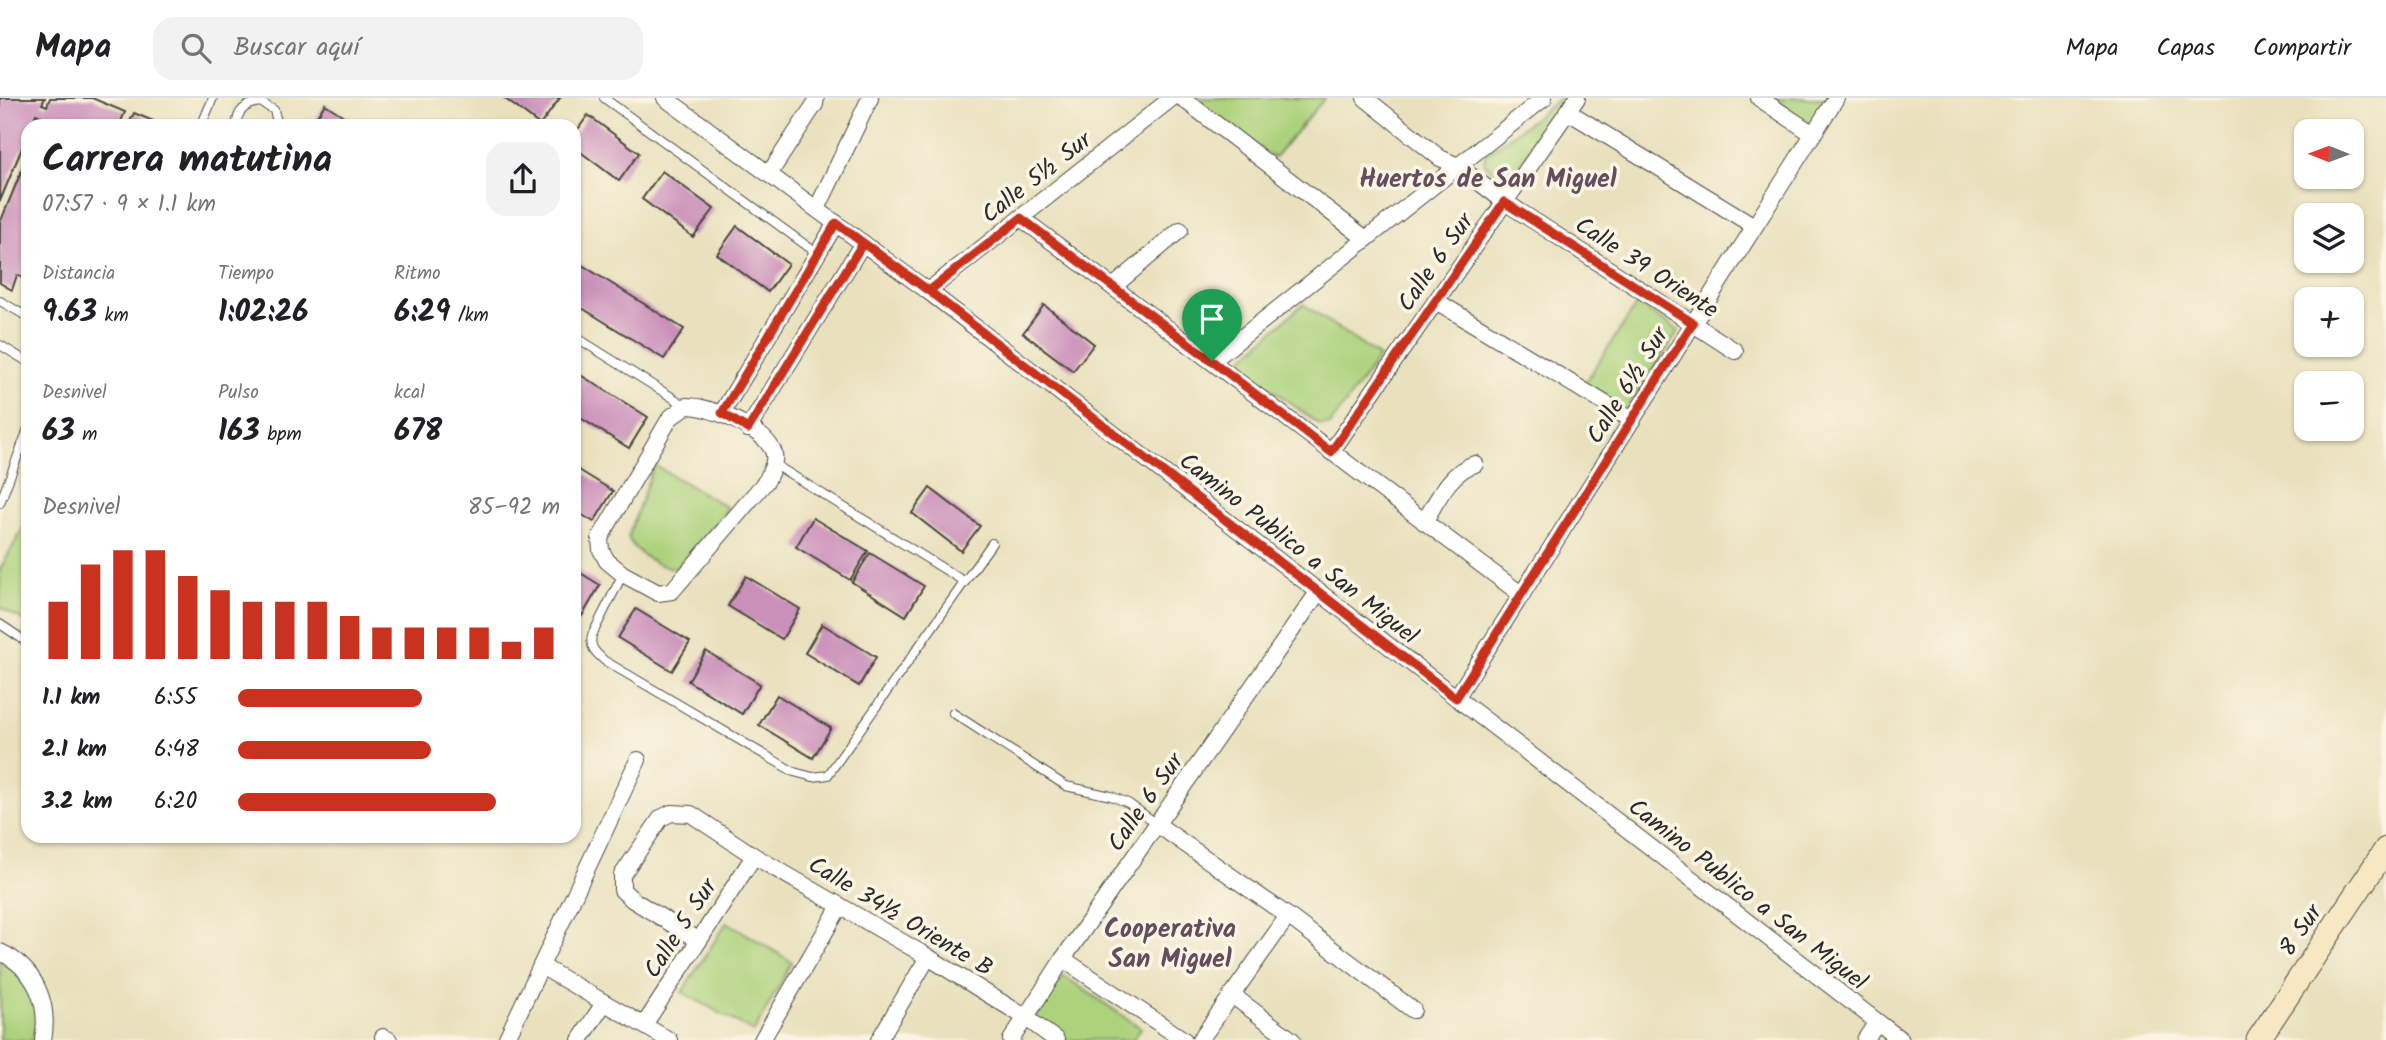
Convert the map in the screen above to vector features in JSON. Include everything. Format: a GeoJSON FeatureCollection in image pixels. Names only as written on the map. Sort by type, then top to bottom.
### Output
{"type":"FeatureCollection","features":[{"type":"Feature","properties":{"kind":"street","name":"Camino Publico a San Miguel"},"geometry":{"type":"LineString","coordinates":[[665,98],[929,291],[1901,1040]]}},
{"type":"Feature","properties":{"kind":"street"},"geometry":{"type":"LineString","coordinates":[[769,174],[815,104],[816,98]]}},
{"type":"Feature","properties":{"kind":"street"},"geometry":{"type":"LineString","coordinates":[[817,209],[870,98]]}},
{"type":"Feature","properties":{"kind":"street","name":"Calle 5½ Sur"},"geometry":{"type":"LineString","coordinates":[[929,291],[1172,98]]}},
{"type":"Feature","properties":{"kind":"street"},"geometry":{"type":"LineString","coordinates":[[1182,98],[1366,239]]}},
{"type":"Feature","properties":{"kind":"street","name":"Calle 39 Oriente"},"geometry":{"type":"LineString","coordinates":[[1365,98],[1440,158],[1458,166],[1504,202],[1735,351]]}},
{"type":"Feature","properties":{"kind":"street","name":"Calle 6 Sur"},"geometry":{"type":"LineString","coordinates":[[1212,361],[1544,98]]}},
{"type":"Feature","properties":{"kind":"street"},"geometry":{"type":"LineString","coordinates":[[1759,98],[1813,134]]}},
{"type":"Feature","properties":{"kind":"street","name":"Calle 6½ Sur"},"geometry":{"type":"LineString","coordinates":[[1456,698],[1836,98]]}},
{"type":"Feature","properties":{"kind":"street"},"geometry":{"type":"LineString","coordinates":[[1572,105],[1754,226]]}},
{"type":"Feature","properties":{"kind":"street","name":"Calle 6 Sur"},"geometry":{"type":"LineString","coordinates":[[1331,452],[1572,105]]}},
{"type":"Feature","properties":{"kind":"street"},"geometry":{"type":"LineString","coordinates":[[1021,218],[1521,595]]}},
{"type":"Feature","properties":{"kind":"street"},"geometry":{"type":"LineString","coordinates":[[722,413],[836,223]]}},
{"type":"Feature","properties":{"kind":"street"},"geometry":{"type":"LineString","coordinates":[[1113,287],[1180,230]]}},
{"type":"Feature","properties":{"kind":"street"},"geometry":{"type":"LineString","coordinates":[[748,429],[863,243]]}},
{"type":"Feature","properties":{"kind":"street"},"geometry":{"type":"LineString","coordinates":[[1436,301],[1632,420]]}},
{"type":"Feature","properties":{"kind":"street"},"geometry":{"type":"LineString","coordinates":[[686,407],[700,407],[722,413],[748,429],[763,438],[774,450],[774,464],[767,480],[672,591],[658,593],[623,574],[607,561],[601,550],[600,538],[670,418],[686,407]]}},
{"type":"Feature","properties":{"kind":"street"},"geometry":{"type":"LineString","coordinates":[[1424,522],[1457,473],[1475,464]]}},
{"type":"Feature","properties":{"kind":"street","name":"Calle 6 Sur"},"geometry":{"type":"LineString","coordinates":[[1011,1040],[1063,958],[1319,592]]}},
{"type":"Feature","properties":{"kind":"street"},"geometry":{"type":"LineString","coordinates":[[506,1040],[638,760]]}},
{"type":"Feature","properties":{"kind":"street","name":"Calle 34½ Oriente B"},"geometry":{"type":"LineString","coordinates":[[698,940],[633,900],[622,890],[622,875],[661,818],[671,813],[691,814],[754,856],[1025,1017],[1056,1040]]}},
{"type":"Feature","properties":{"kind":"street"},"geometry":{"type":"LineString","coordinates":[[1158,825],[1288,916],[1413,1010]]}},
{"type":"Feature","properties":{"kind":"street","name":"8 Sur"},"geometry":{"type":"LineString","coordinates":[[2259,1040],[2386,849]]}},
{"type":"Feature","properties":{"kind":"street","name":"Calle 5 Sur"},"geometry":{"type":"LineString","coordinates":[[644,1025],[754,856]]}},
{"type":"Feature","properties":{"kind":"street"},"geometry":{"type":"LineString","coordinates":[[762,1040],[840,906]]}},
{"type":"Feature","properties":{"kind":"street"},"geometry":{"type":"LineString","coordinates":[[1200,1040],[1288,916]]}},
{"type":"Feature","properties":{"kind":"street"},"geometry":{"type":"LineString","coordinates":[[0,952],[26,970],[37,986],[44,1005],[46,1026],[43,1040]]}},
{"type":"Feature","properties":{"kind":"street"},"geometry":{"type":"LineString","coordinates":[[878,1040],[928,957]]}},
{"type":"Feature","properties":{"kind":"street"},"geometry":{"type":"LineString","coordinates":[[1063,958],[1184,1040]]}},
{"type":"Feature","properties":{"kind":"street"},"geometry":{"type":"LineString","coordinates":[[541,966],[669,1040]]}},
{"type":"Feature","properties":{"kind":"street"},"geometry":{"type":"LineString","coordinates":[[1232,995],[1292,1040]]}},
{"type":"Feature","properties":{"kind":"street"},"geometry":{"type":"LineString","coordinates":[[580,1040],[604,1003]]}},
{"type":"Feature","properties":{"kind":"street"},"geometry":{"type":"LineString","coordinates":[[1865,1040],[1877,1022]]}},
{"type":"Feature","properties":{"kind":"lane"},"geometry":{"type":"LineString","coordinates":[[204,119],[213,98]]}},
{"type":"Feature","properties":{"kind":"lane"},"geometry":{"type":"LineString","coordinates":[[604,98],[818,254]]}},
{"type":"Feature","properties":{"kind":"lane"},"geometry":{"type":"LineString","coordinates":[[238,119],[243,108],[261,100],[274,110],[276,119]]}},
{"type":"Feature","properties":{"kind":"lane"},"geometry":{"type":"LineString","coordinates":[[0,300],[21,313]]}},
{"type":"Feature","properties":{"kind":"lane"},"geometry":{"type":"LineString","coordinates":[[581,340],[686,407]]}},
{"type":"Feature","properties":{"kind":"lane"},"geometry":{"type":"LineString","coordinates":[[0,345],[21,358]]}},
{"type":"Feature","properties":{"kind":"lane"},"geometry":{"type":"LineString","coordinates":[[0,503],[21,448]]}},
{"type":"Feature","properties":{"kind":"lane"},"geometry":{"type":"LineString","coordinates":[[774,464],[965,582]]}},
{"type":"Feature","properties":{"kind":"lane"},"geometry":{"type":"LineString","coordinates":[[623,574],[592,635],[590,642],[593,650],[605,661],[794,772],[813,777],[828,775],[992,544]]}},
{"type":"Feature","properties":{"kind":"lane"},"geometry":{"type":"LineString","coordinates":[[0,624],[21,638]]}},
{"type":"Feature","properties":{"kind":"lane"},"geometry":{"type":"LineString","coordinates":[[953,713],[1066,786],[1111,796],[1128,803],[1158,825]]}},
{"type":"Feature","properties":{"kind":"green space"},"geometry":{"type":"Polygon","coordinates":[[[1325,98],[1274,158],[1192,100],[1325,98]]]}},
{"type":"Feature","properties":{"kind":"green space"},"geometry":{"type":"Polygon","coordinates":[[[1561,98],[1567,98],[1513,173],[1500,178],[1484,163],[1485,155],[1561,98]]]}},
{"type":"Feature","properties":{"kind":"green space"},"geometry":{"type":"Polygon","coordinates":[[[1772,98],[1830,98],[1813,126],[1772,98]]]}},
{"type":"Feature","properties":{"kind":"green space"},"geometry":{"type":"Polygon","coordinates":[[[1303,304],[1379,357],[1330,425],[1320,425],[1242,367],[1242,359],[1303,304]]]}},
{"type":"Feature","properties":{"kind":"green space"},"geometry":{"type":"Polygon","coordinates":[[[1637,304],[1679,331],[1625,411],[1584,384],[1637,304]]]}},
{"type":"Feature","properties":{"kind":"green space"},"geometry":{"type":"Polygon","coordinates":[[[654,465],[728,508],[677,568],[663,566],[648,559],[636,549],[628,537],[654,465]]]}},
{"type":"Feature","properties":{"kind":"green space"},"geometry":{"type":"Polygon","coordinates":[[[21,532],[21,619],[0,607],[0,569],[21,532]]]}},
{"type":"Feature","properties":{"kind":"green space"},"geometry":{"type":"Polygon","coordinates":[[[727,922],[792,962],[754,1032],[682,992],[727,922]]]}},
{"type":"Feature","properties":{"kind":"green space"},"geometry":{"type":"Polygon","coordinates":[[[0,957],[20,966],[45,1015],[38,1040],[0,1040],[0,957]]]}},
{"type":"Feature","properties":{"kind":"green space"},"geometry":{"type":"Polygon","coordinates":[[[1064,976],[1141,1028],[1133,1040],[1059,1040],[1032,1022],[1064,976]]]}},
{"type":"Feature","properties":{"kind":"building"},"geometry":{"type":"Polygon","coordinates":[[[0,98],[45,98],[42,104],[47,106],[50,98],[92,98],[125,112],[122,119],[42,119],[36,114],[34,119],[21,119],[21,150],[0,201],[0,98]]]}},
{"type":"Feature","properties":{"kind":"building"},"geometry":{"type":"Polygon","coordinates":[[[504,98],[560,98],[544,119],[532,119],[504,98]]]}},
{"type":"Feature","properties":{"kind":"building"},"geometry":{"type":"Polygon","coordinates":[[[325,104],[348,119],[315,119],[325,104]]]}},
{"type":"Feature","properties":{"kind":"building"},"geometry":{"type":"Polygon","coordinates":[[[134,113],[148,119],[131,119],[134,113]]]}},
{"type":"Feature","properties":{"kind":"building"},"geometry":{"type":"Polygon","coordinates":[[[588,115],[639,153],[619,181],[581,152],[581,125],[588,115]]]}},
{"type":"Feature","properties":{"kind":"building"},"geometry":{"type":"Polygon","coordinates":[[[662,171],[714,209],[693,237],[642,199],[662,171]]]}},
{"type":"Feature","properties":{"kind":"building"},"geometry":{"type":"Polygon","coordinates":[[[21,172],[21,277],[17,275],[12,290],[0,283],[0,223],[21,172]]]}},
{"type":"Feature","properties":{"kind":"building"},"geometry":{"type":"Polygon","coordinates":[[[737,226],[788,264],[768,292],[717,254],[737,226]]]}},
{"type":"Feature","properties":{"kind":"building"},"geometry":{"type":"Polygon","coordinates":[[[581,264],[684,329],[664,359],[581,307],[581,264]]]}},
{"type":"Feature","properties":{"kind":"building"},"geometry":{"type":"Polygon","coordinates":[[[1044,305],[1094,344],[1073,371],[1023,333],[1044,305]]]}},
{"type":"Feature","properties":{"kind":"building"},"geometry":{"type":"Polygon","coordinates":[[[581,375],[648,417],[629,448],[581,418],[581,375]]]}},
{"type":"Feature","properties":{"kind":"building"},"geometry":{"type":"Polygon","coordinates":[[[581,471],[613,491],[594,522],[581,514],[581,471]]]}},
{"type":"Feature","properties":{"kind":"building"},"geometry":{"type":"Polygon","coordinates":[[[930,488],[980,526],[961,551],[912,513],[930,488]]]}},
{"type":"Feature","properties":{"kind":"building"},"geometry":{"type":"Polygon","coordinates":[[[813,518],[868,551],[850,580],[796,547],[813,518]]]}},
{"type":"Feature","properties":{"kind":"building"},"geometry":{"type":"Polygon","coordinates":[[[870,553],[924,586],[906,616],[852,582],[870,553]]]}},
{"type":"Feature","properties":{"kind":"building"},"geometry":{"type":"Polygon","coordinates":[[[581,573],[600,585],[581,615],[581,573]]]}},
{"type":"Feature","properties":{"kind":"building"},"geometry":{"type":"Polygon","coordinates":[[[746,576],[800,609],[782,639],[728,606],[746,576]]]}},
{"type":"Feature","properties":{"kind":"building"},"geometry":{"type":"Polygon","coordinates":[[[636,609],[690,642],[672,671],[618,638],[636,609]]]}},
{"type":"Feature","properties":{"kind":"building"},"geometry":{"type":"Polygon","coordinates":[[[822,624],[876,657],[859,686],[805,653],[822,624]]]}},
{"type":"Feature","properties":{"kind":"building"},"geometry":{"type":"Polygon","coordinates":[[[706,651],[760,684],[742,714],[688,681],[706,651]]]}},
{"type":"Feature","properties":{"kind":"building"},"geometry":{"type":"Polygon","coordinates":[[[777,695],[831,728],[813,758],[759,725],[777,695]]]}},
{"type":"Feature","properties":{"kind":"district","name":"Huertos de San Miguel"},"geometry":{"type":"Point","coordinates":[1488,178]}},
{"type":"Feature","properties":{"kind":"district","name":"Cooperativa San Miguel"},"geometry":{"type":"Point","coordinates":[1170,943]}},
{"type":"Feature","properties":{"kind":"route"},"geometry":{"type":"LineString","coordinates":[[1212,361],[1021,218],[929,291],[863,243],[748,429],[722,413],[836,223],[929,291],[1456,698],[1693,323],[1504,202],[1331,452],[1212,361]]}}]}
